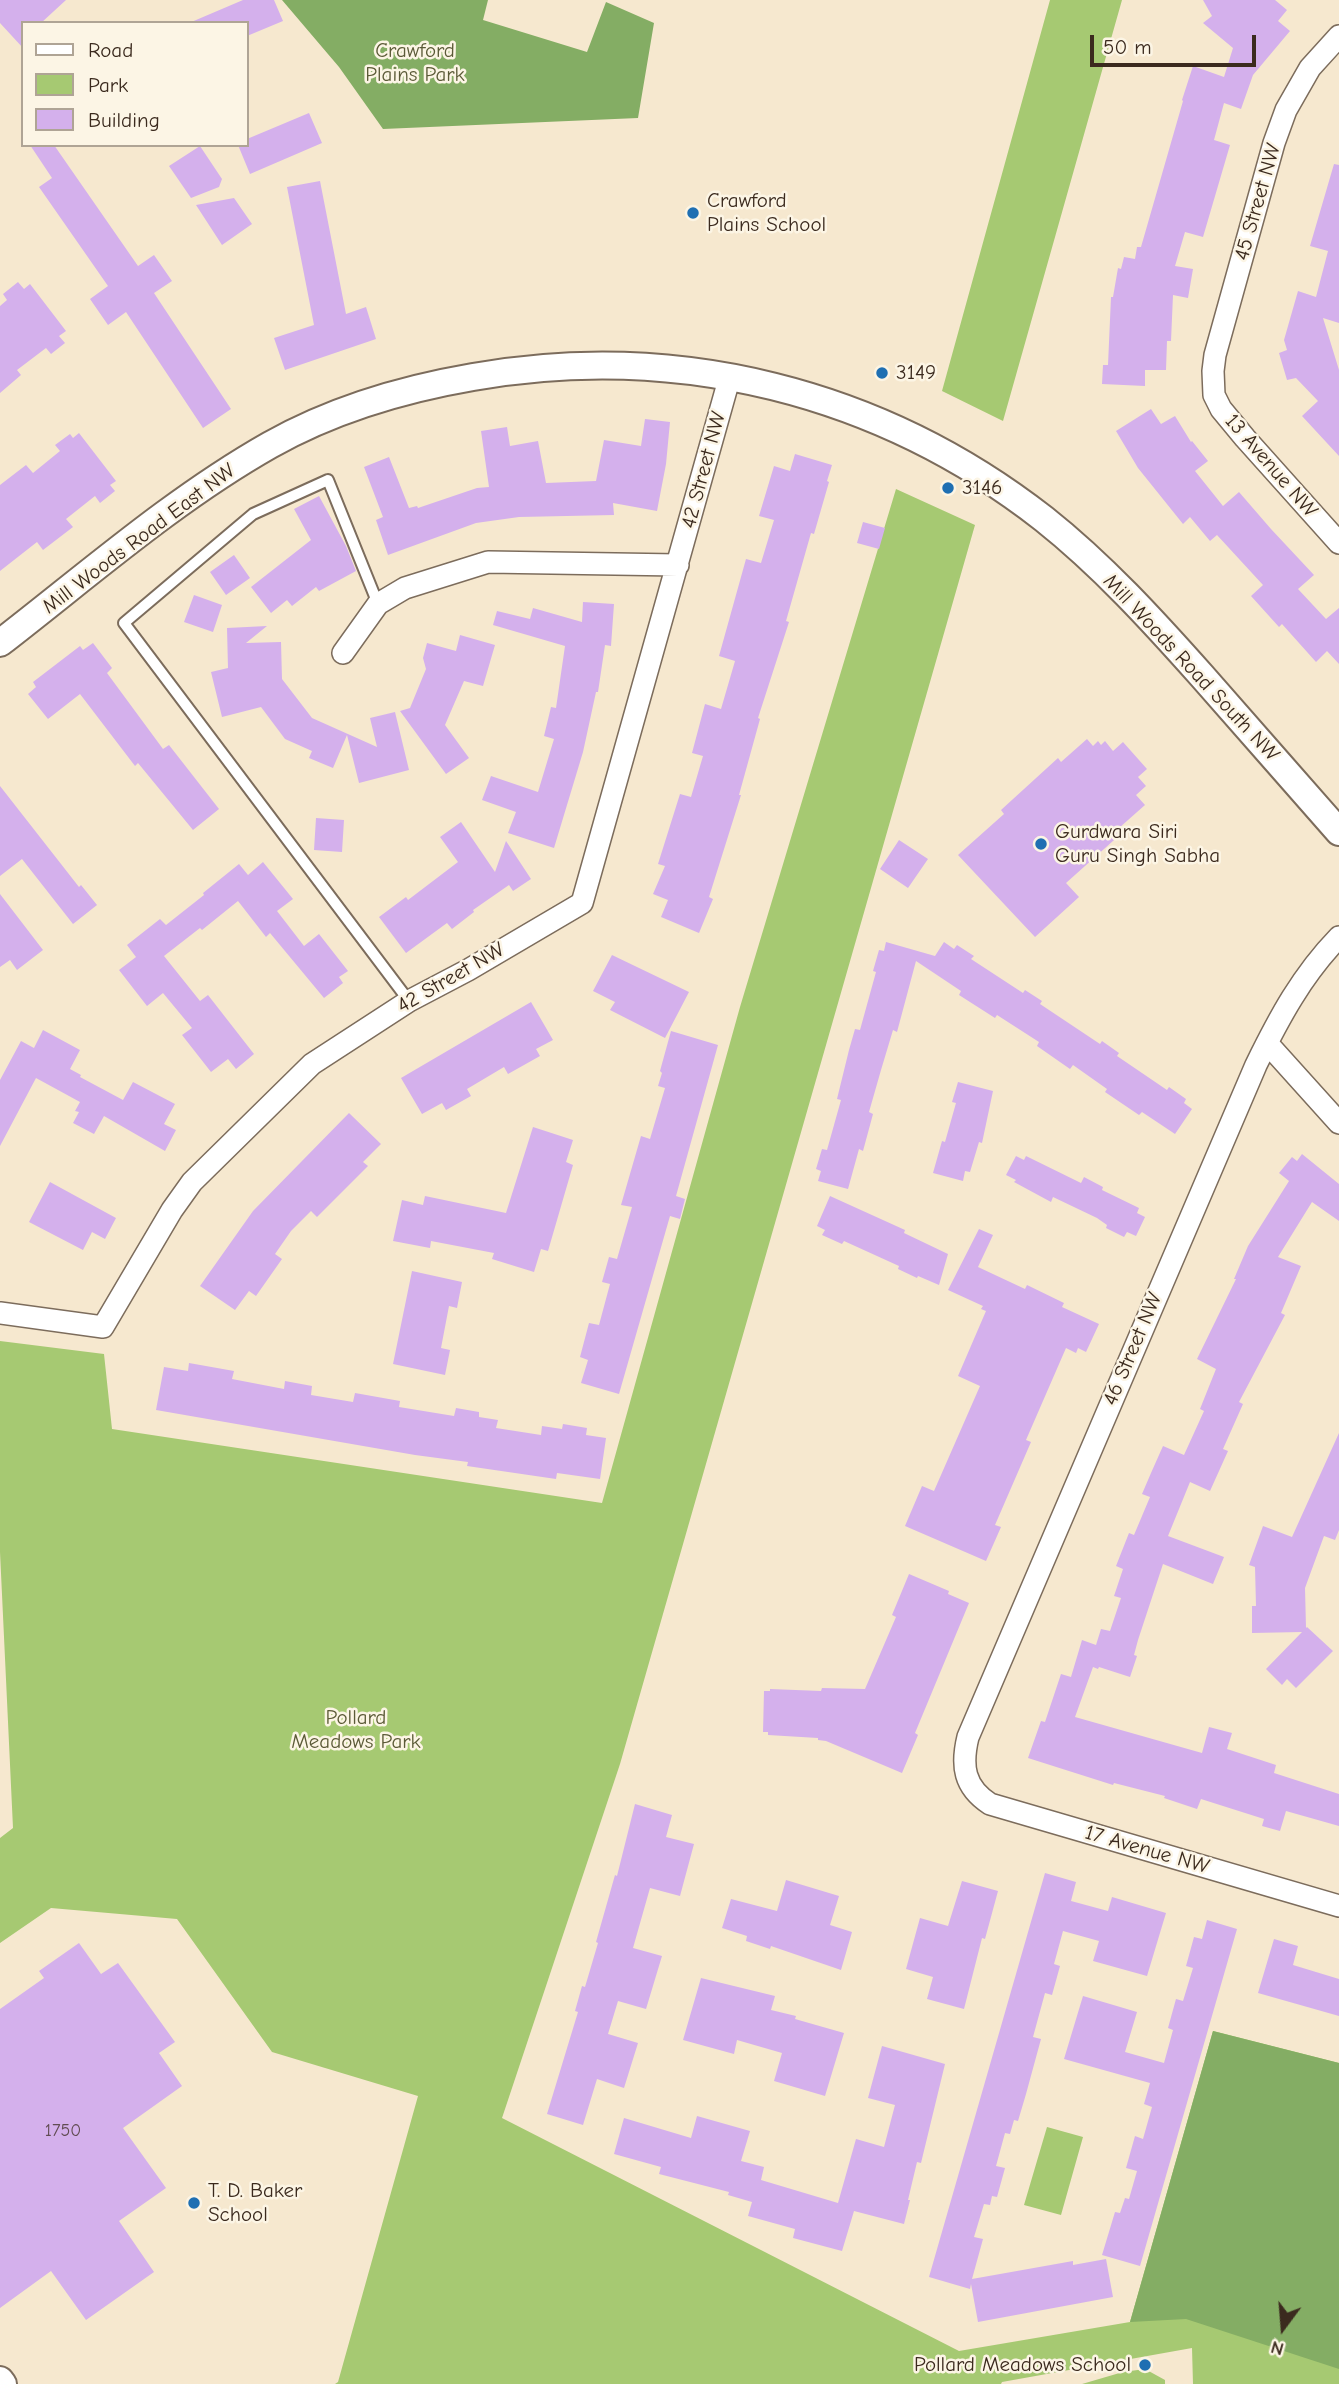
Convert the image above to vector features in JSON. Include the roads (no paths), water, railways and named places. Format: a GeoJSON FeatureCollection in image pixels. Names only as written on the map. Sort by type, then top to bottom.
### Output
{"type":"FeatureCollection","features":[{"type":"Feature","properties":{"kind":"street","name":"45 Street NW"},"geometry":{"type":"LineString","coordinates":[[1213,383],[1215,355],[1286,110],[1310,68],[1339,36]]}},
{"type":"Feature","properties":{"kind":"street","name":"Mill Woods Road East NW"},"geometry":{"type":"LineString","coordinates":[[0,643],[182,502],[226,472],[271,444],[339,413],[406,391],[448,381],[544,368],[640,366],[730,376]]}},
{"type":"Feature","properties":{"kind":"street","name":"42 Street NW"},"geometry":{"type":"LineString","coordinates":[[0,1313],[103,1327],[172,1210],[192,1182],[312,1064],[409,1001],[468,970],[582,903],[730,376]]}},
{"type":"Feature","properties":{"kind":"street","name":"Mill Woods Road South NW"},"geometry":{"type":"LineString","coordinates":[[730,376],[817,399],[892,427],[962,463],[1034,512],[1071,541],[1153,621],[1339,832]]}},
{"type":"Feature","properties":{"kind":"street","name":"13 Avenue NW"},"geometry":{"type":"LineString","coordinates":[[1213,383],[1214,395],[1222,409],[1339,542]]}},
{"type":"Feature","properties":{"kind":"street"},"geometry":{"type":"LineString","coordinates":[[343,653],[378,604],[404,588],[488,562],[678,565]]}},
{"type":"Feature","properties":{"kind":"street","name":"46 Street NW"},"geometry":{"type":"LineString","coordinates":[[966,1778],[964,1765],[968,1737],[1157,1293],[1267,1043],[1299,984],[1339,937]]}},
{"type":"Feature","properties":{"kind":"street"},"geometry":{"type":"LineString","coordinates":[[1267,1043],[1339,1123]]}},
{"type":"Feature","properties":{"kind":"street","name":"17 Avenue NW"},"geometry":{"type":"LineString","coordinates":[[966,1778],[979,1797],[990,1804],[1339,1906]]}},
{"type":"Feature","properties":{"kind":"street"},"geometry":{"type":"LineString","coordinates":[[0,2380],[3,2384]]}},
{"type":"Feature","properties":{"kind":"lane"},"geometry":{"type":"LineString","coordinates":[[378,604],[328,480],[253,514],[124,623],[409,1001]]}},
{"type":"Feature","properties":{"kind":"place","name":"Crawford Plains School"},"geometry":{"type":"Point","coordinates":[693,213]}},
{"type":"Feature","properties":{"kind":"place","name":"3149"},"geometry":{"type":"Point","coordinates":[882,373]}},
{"type":"Feature","properties":{"kind":"place","name":"3146"},"geometry":{"type":"Point","coordinates":[948,488]}},
{"type":"Feature","properties":{"kind":"place","name":"Gurdwara Siri Guru Singh Sabha"},"geometry":{"type":"Point","coordinates":[1041,844]}},
{"type":"Feature","properties":{"kind":"place","name":"T. D. Baker School"},"geometry":{"type":"Point","coordinates":[194,2203]}},
{"type":"Feature","properties":{"kind":"place","name":"Pollard Meadows School"},"geometry":{"type":"Point","coordinates":[1145,2365]}},
{"type":"Feature","properties":{"kind":"park label","name":"Crawford Plains Park"},"geometry":{"type":"Point","coordinates":[415,63]}},
{"type":"Feature","properties":{"kind":"park label","name":"Pollard Meadows Park"},"geometry":{"type":"Point","coordinates":[356,1730]}}]}
